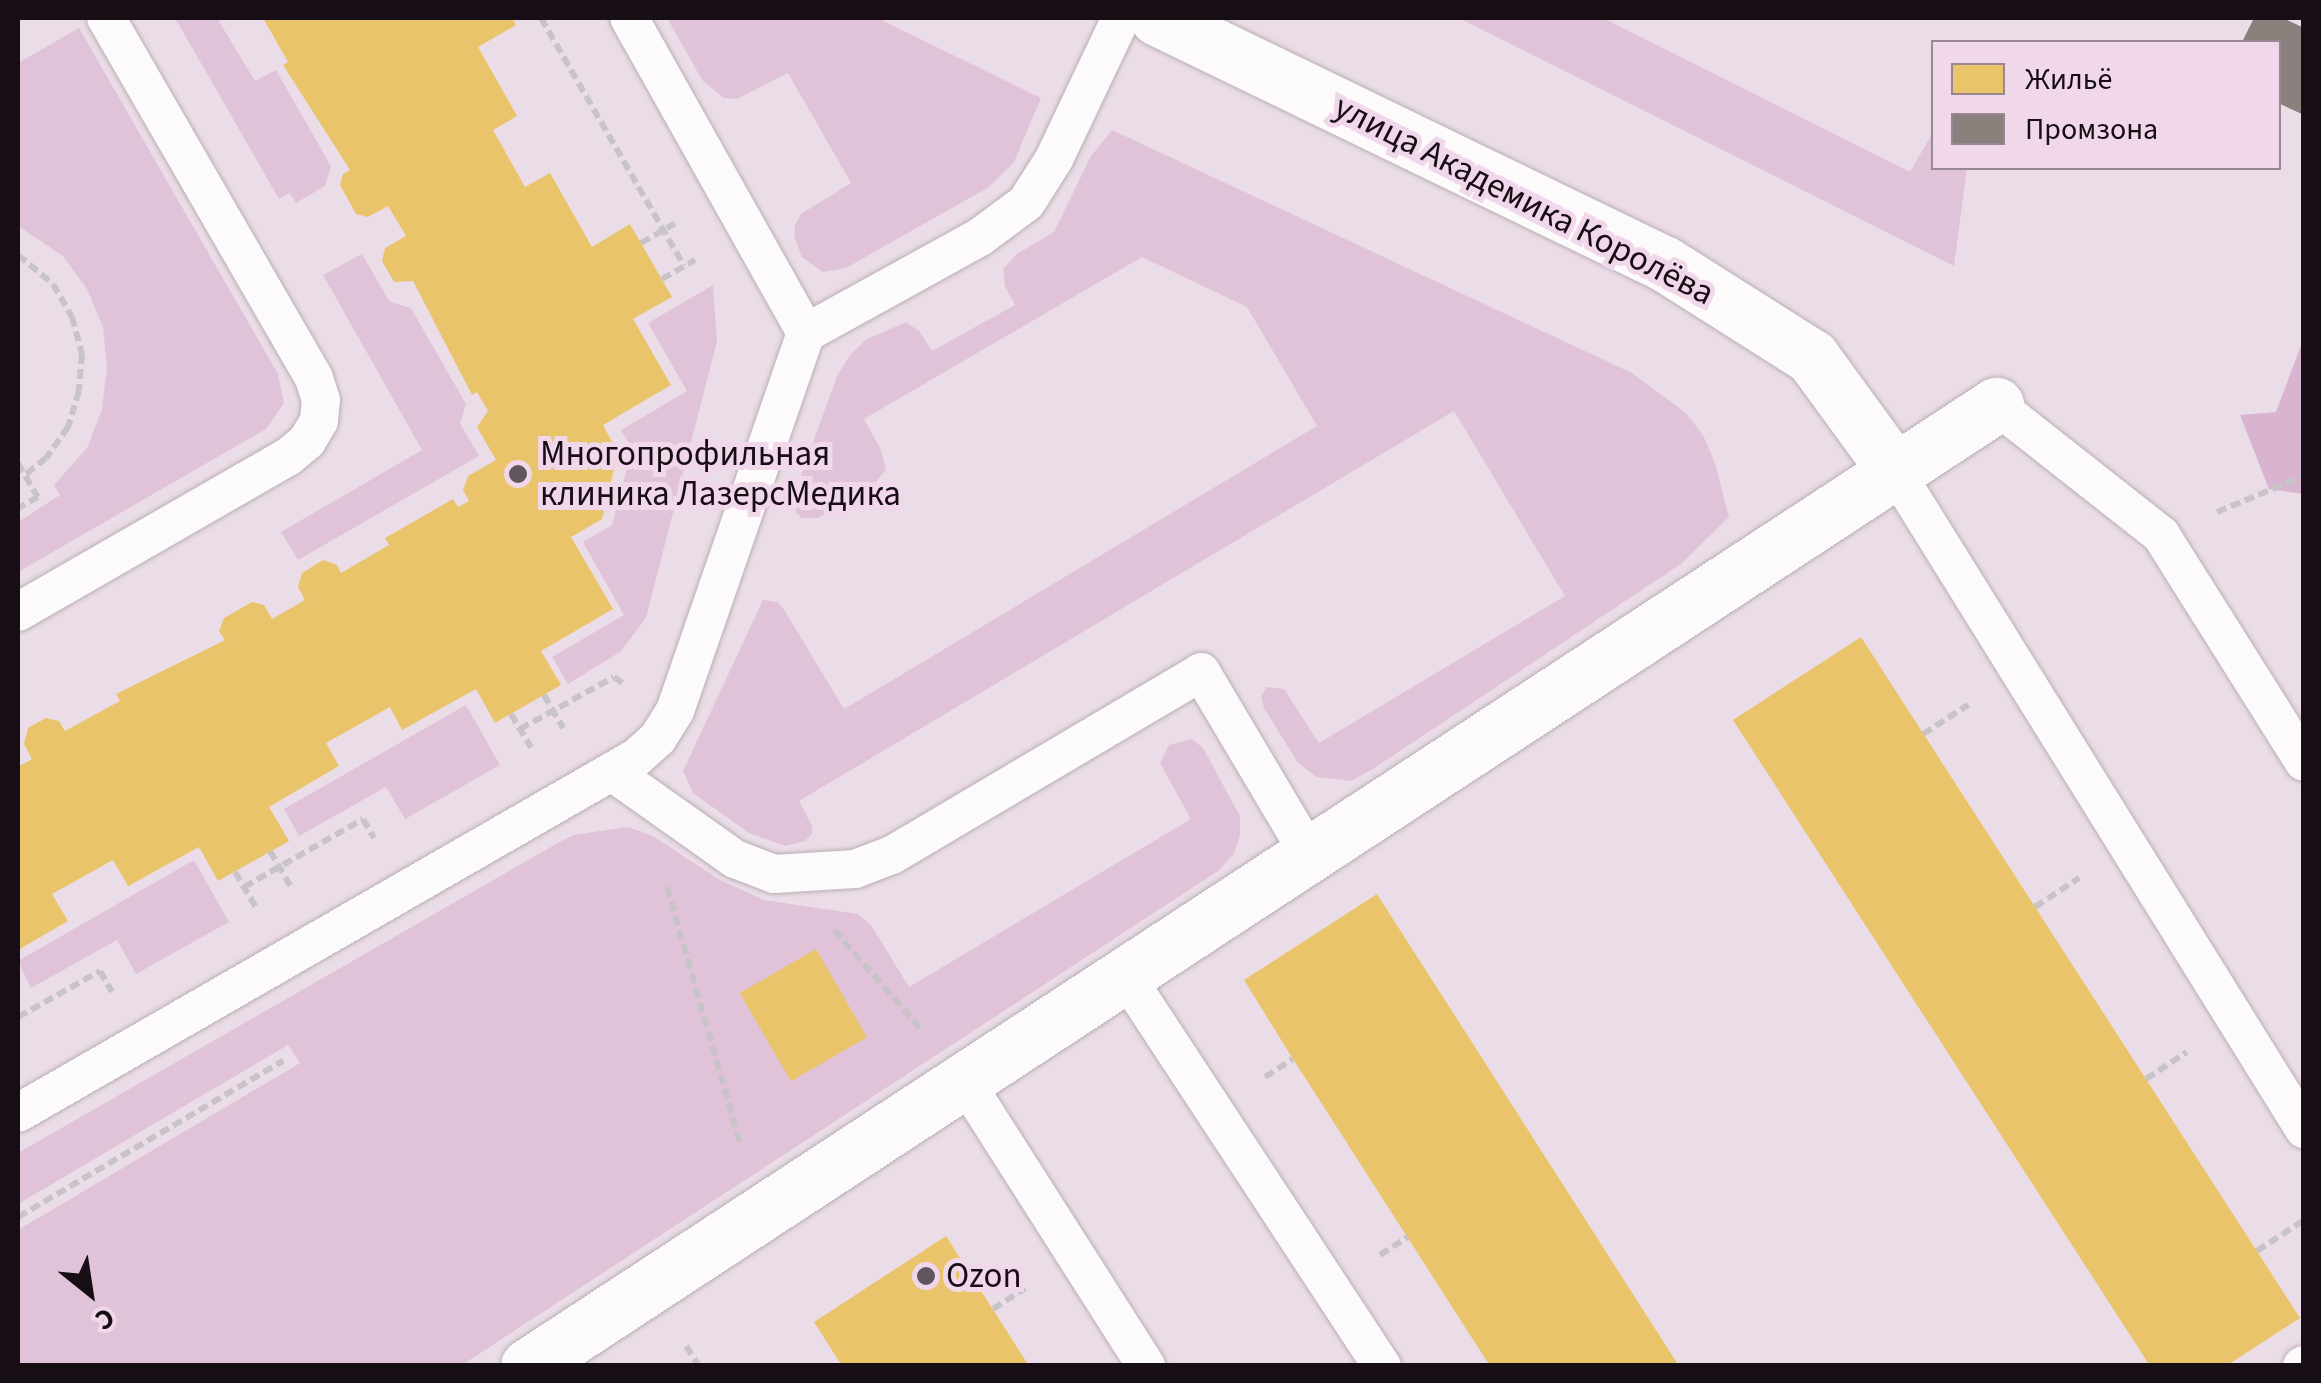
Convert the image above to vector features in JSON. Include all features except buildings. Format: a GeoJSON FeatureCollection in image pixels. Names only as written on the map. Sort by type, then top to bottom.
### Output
{"type":"FeatureCollection","features":[{"type":"Feature","properties":{"kind":"street","name":"улица Академика Королёва"},"geometry":{"type":"LineString","coordinates":[[1157,18],[1665,264],[1812,357],[1895,471]]}},
{"type":"Feature","properties":{"kind":"street"},"geometry":{"type":"LineString","coordinates":[[528,1366],[962,1078],[1996,405]]}},
{"type":"Feature","properties":{"kind":"lane"},"geometry":{"type":"LineString","coordinates":[[18,612],[288,457],[307,441],[319,421],[321,400],[314,378],[106,18]]}},
{"type":"Feature","properties":{"kind":"lane"},"geometry":{"type":"LineString","coordinates":[[628,18],[806,333]]}},
{"type":"Feature","properties":{"kind":"lane"},"geometry":{"type":"LineString","coordinates":[[18,1114],[612,772],[658,738],[675,711],[806,333],[980,237],[1026,203],[1054,158],[1122,18]]}},
{"type":"Feature","properties":{"kind":"lane"},"geometry":{"type":"LineString","coordinates":[[1996,405],[2162,535],[2304,762]]}},
{"type":"Feature","properties":{"kind":"lane"},"geometry":{"type":"LineString","coordinates":[[1895,471],[2304,1129]]}},
{"type":"Feature","properties":{"kind":"lane"},"geometry":{"type":"LineString","coordinates":[[612,772],[735,860],[774,874],[854,869],[892,855],[1201,672],[1308,852]]}},
{"type":"Feature","properties":{"kind":"lane"},"geometry":{"type":"LineString","coordinates":[[1124,972],[1382,1366]]}},
{"type":"Feature","properties":{"kind":"lane"},"geometry":{"type":"LineString","coordinates":[[962,1078],[1146,1366]]}},
{"type":"Feature","properties":{"kind":"path"},"geometry":{"type":"LineString","coordinates":[[541,18],[684,266]]}},
{"type":"Feature","properties":{"kind":"path"},"geometry":{"type":"LineString","coordinates":[[641,242],[672,225]]}},
{"type":"Feature","properties":{"kind":"path"},"geometry":{"type":"LineString","coordinates":[[18,254],[53,284],[72,317],[82,354],[80,392],[68,427],[46,458],[24,474]]}},
{"type":"Feature","properties":{"kind":"path"},"geometry":{"type":"LineString","coordinates":[[662,279],[698,258]]}},
{"type":"Feature","properties":{"kind":"path"},"geometry":{"type":"LineString","coordinates":[[18,463],[38,497],[18,508]]}},
{"type":"Feature","properties":{"kind":"path"},"geometry":{"type":"LineString","coordinates":[[2162,535],[2304,476]]}},
{"type":"Feature","properties":{"kind":"path"},"geometry":{"type":"LineString","coordinates":[[520,729],[614,677],[632,690]]}},
{"type":"Feature","properties":{"kind":"path"},"geometry":{"type":"LineString","coordinates":[[544,695],[565,731]]}},
{"type":"Feature","properties":{"kind":"path"},"geometry":{"type":"LineString","coordinates":[[511,714],[537,758]]}},
{"type":"Feature","properties":{"kind":"path"},"geometry":{"type":"LineString","coordinates":[[244,888],[363,819],[381,850]]}},
{"type":"Feature","properties":{"kind":"path"},"geometry":{"type":"LineString","coordinates":[[270,851],[292,889]]}},
{"type":"Feature","properties":{"kind":"path"},"geometry":{"type":"LineString","coordinates":[[235,872],[263,920]]}},
{"type":"Feature","properties":{"kind":"path"},"geometry":{"type":"LineString","coordinates":[[663,874],[760,1212]]}},
{"type":"Feature","properties":{"kind":"path"},"geometry":{"type":"LineString","coordinates":[[774,874],[816,910],[962,1078]]}},
{"type":"Feature","properties":{"kind":"path"},"geometry":{"type":"LineString","coordinates":[[18,1017],[100,971],[120,1006]]}},
{"type":"Feature","properties":{"kind":"path"},"geometry":{"type":"LineString","coordinates":[[18,1218],[283,1061]]}},
{"type":"Feature","properties":{"kind":"path"},"geometry":{"type":"LineString","coordinates":[[2257,1250],[2304,1220]]}},
{"type":"Feature","properties":{"kind":"shaded area"},"geometry":{"type":"Polygon","coordinates":[[[175,18],[217,18],[255,81],[276,70],[331,166],[325,186],[296,203],[290,193],[279,199],[175,18]]]}},
{"type":"Feature","properties":{"kind":"shaded area"},"geometry":{"type":"Polygon","coordinates":[[[667,18],[877,18],[1041,98],[1014,162],[989,187],[846,268],[823,272],[802,257],[794,236],[795,225],[801,214],[851,183],[788,73],[737,99],[724,98],[702,80],[667,18]]]}},
{"type":"Feature","properties":{"kind":"shaded area"},"geometry":{"type":"Polygon","coordinates":[[[1459,18],[1603,18],[1910,172],[1931,135],[1931,170],[1967,170],[1954,266],[1459,18]]]}},
{"type":"Feature","properties":{"kind":"shaded area"},"geometry":{"type":"Polygon","coordinates":[[[79,28],[278,374],[284,403],[266,429],[18,572],[18,522],[60,495],[54,485],[87,448],[102,409],[107,368],[103,327],[87,289],[63,256],[18,226],[18,63],[79,28]]]}},
{"type":"Feature","properties":{"kind":"shaded area"},"geometry":{"type":"Polygon","coordinates":[[[1112,130],[1632,373],[1686,413],[1703,435],[1729,517],[1681,564],[1373,769],[1351,781],[1317,777],[1298,763],[1264,708],[1261,696],[1267,687],[1284,689],[1319,743],[1565,596],[1454,411],[799,801],[812,826],[812,834],[805,841],[785,846],[749,833],[693,793],[683,771],[763,600],[778,602],[783,608],[844,709],[1317,426],[1247,307],[1142,257],[864,419],[881,450],[886,470],[873,485],[818,518],[802,518],[796,513],[792,500],[837,376],[850,355],[867,339],[906,322],[920,332],[932,351],[1015,305],[1005,286],[1003,269],[1017,254],[1054,232],[1091,156],[1112,130]]]}},
{"type":"Feature","properties":{"kind":"shaded area"},"geometry":{"type":"Polygon","coordinates":[[[362,254],[390,302],[411,308],[466,404],[460,423],[479,456],[298,560],[281,532],[422,450],[323,275],[362,254]]]}},
{"type":"Feature","properties":{"kind":"shaded area"},"geometry":{"type":"Polygon","coordinates":[[[713,285],[717,341],[646,618],[620,652],[568,684],[552,657],[624,615],[583,542],[612,525],[632,450],[621,430],[687,391],[648,323],[713,285]]]}},
{"type":"Feature","properties":{"kind":"shaded area"},"geometry":{"type":"Polygon","coordinates":[[[2303,340],[2303,494],[2269,489],[2240,415],[2276,412],[2303,340]]]}},
{"type":"Feature","properties":{"kind":"shaded area"},"geometry":{"type":"Polygon","coordinates":[[[466,705],[500,765],[405,819],[386,787],[299,836],[284,809],[466,705]]]}},
{"type":"Feature","properties":{"kind":"shaded area"},"geometry":{"type":"Polygon","coordinates":[[[1192,739],[1203,748],[1240,816],[1240,835],[1233,855],[1218,871],[462,1365],[18,1365],[18,1230],[300,1063],[288,1045],[18,1204],[18,1153],[573,835],[628,827],[653,836],[720,880],[764,900],[858,914],[871,925],[909,987],[1191,819],[1160,763],[1169,745],[1192,739]]]}},
{"type":"Feature","properties":{"kind":"shaded area"},"geometry":{"type":"Polygon","coordinates":[[[194,860],[229,922],[136,974],[117,940],[31,988],[18,961],[194,860]]]}},
{"type":"Feature","properties":{"kind":"place","name":"Многопрофильная клиника ЛазерсМедика"},"geometry":{"type":"Point","coordinates":[518,474]}},
{"type":"Feature","properties":{"kind":"place","name":"Ozon"},"geometry":{"type":"Point","coordinates":[926,1276]}}]}
